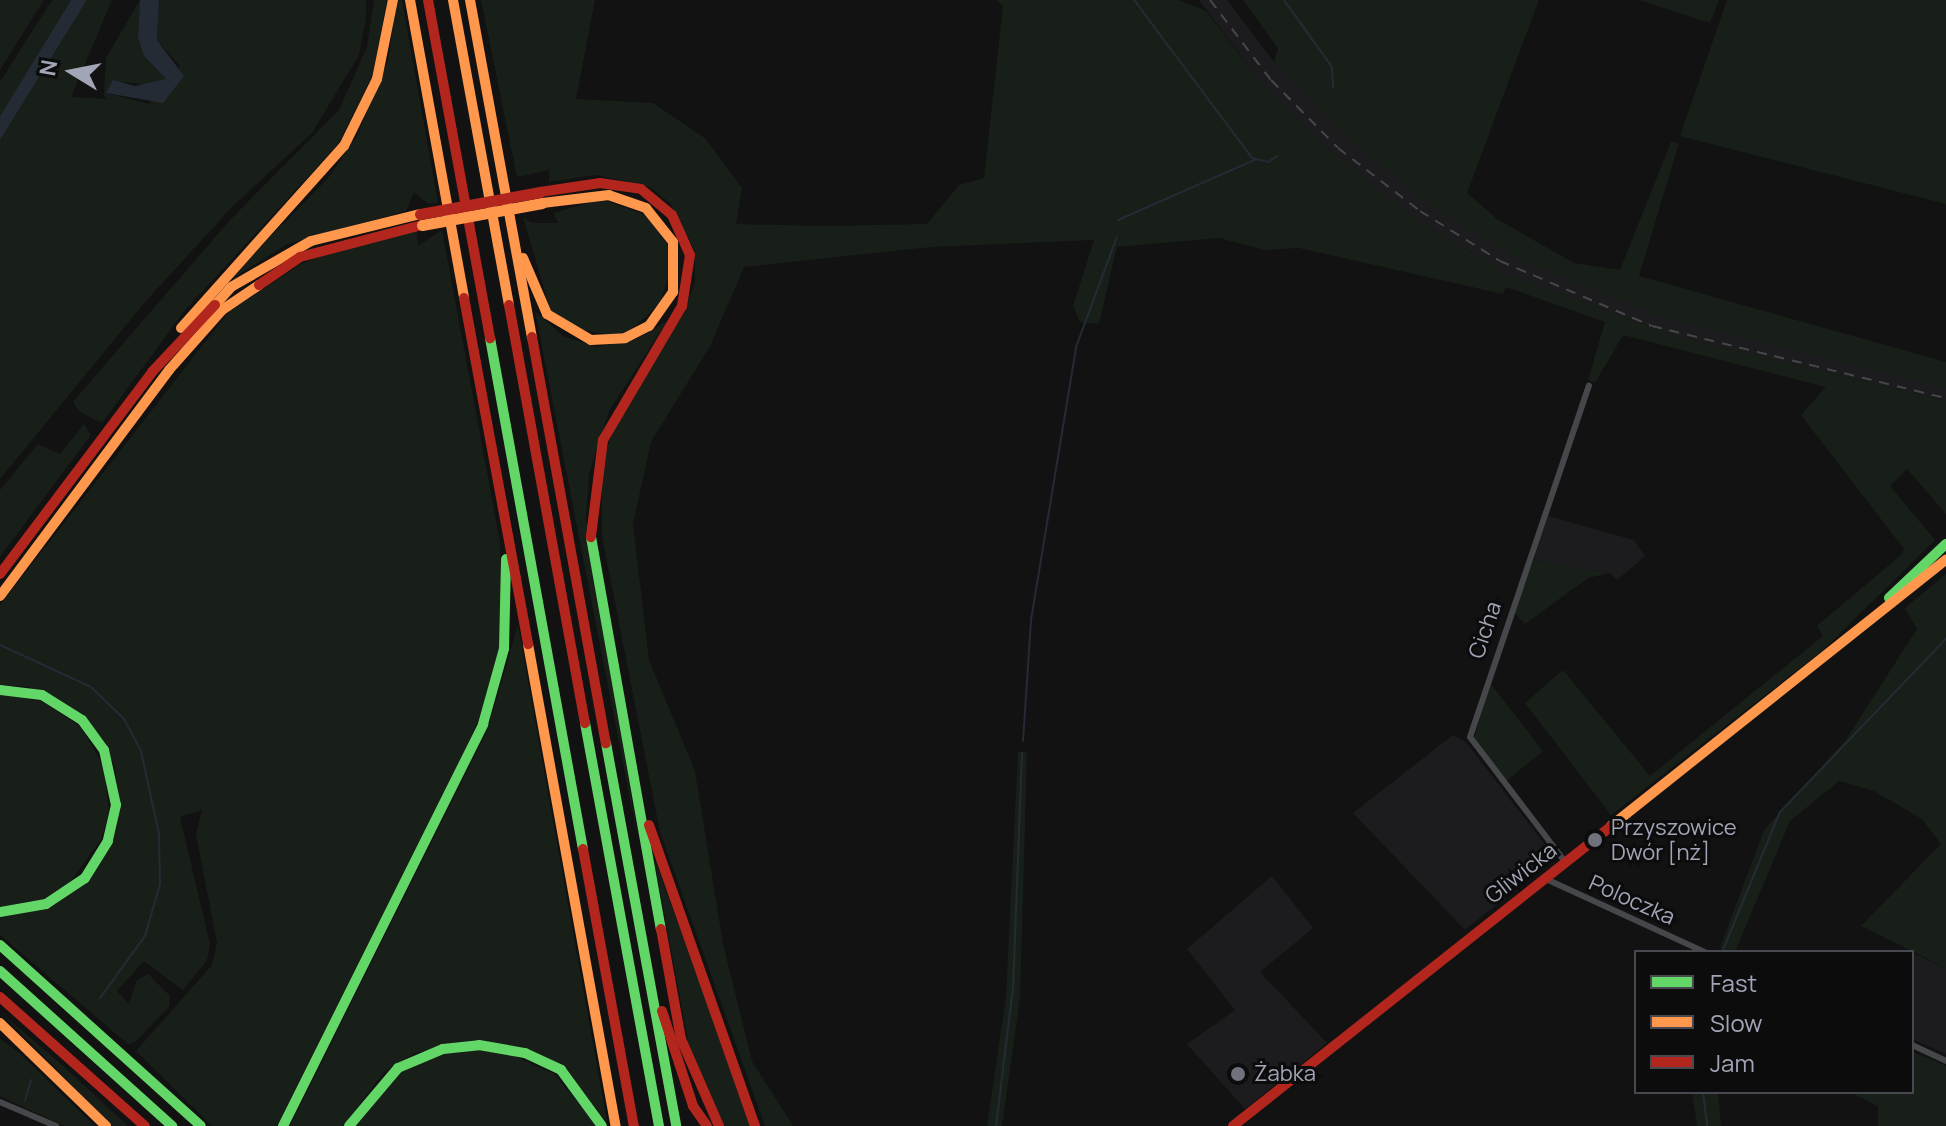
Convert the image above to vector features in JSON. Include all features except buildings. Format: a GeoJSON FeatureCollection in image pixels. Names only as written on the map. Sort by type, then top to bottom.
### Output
{"type":"FeatureCollection","features":[{"type":"Feature","properties":{"kind":"main road"},"geometry":{"type":"LineString","coordinates":[[0,574],[152,372],[188,317],[344,146],[377,79],[393,0]]}},
{"type":"Feature","properties":{"kind":"main road"},"geometry":{"type":"LineString","coordinates":[[410,0],[616,1126]]}},
{"type":"Feature","properties":{"kind":"main road"},"geometry":{"type":"LineString","coordinates":[[428,0],[634,1126]]}},
{"type":"Feature","properties":{"kind":"main road"},"geometry":{"type":"LineString","coordinates":[[453,0],[659,1126]]}},
{"type":"Feature","properties":{"kind":"main road"},"geometry":{"type":"LineString","coordinates":[[470,0],[676,1126]]}},
{"type":"Feature","properties":{"kind":"main road"},"geometry":{"type":"LineString","coordinates":[[152,372],[202,314],[270,260],[332,233],[421,220],[600,183],[641,189],[672,215],[690,255],[682,306],[611,420],[592,486],[593,556],[681,1039],[719,1126]]}},
{"type":"Feature","properties":{"kind":"main road"},"geometry":{"type":"LineString","coordinates":[[510,219],[540,303],[567,331],[614,340],[656,320],[673,292],[678,267],[662,222],[625,197],[541,197]]}},
{"type":"Feature","properties":{"kind":"main road"},"geometry":{"type":"LineString","coordinates":[[0,596],[169,370],[222,310],[300,257],[421,220]]}},
{"type":"Feature","properties":{"kind":"main road"},"geometry":{"type":"LineString","coordinates":[[283,1126],[491,703],[506,637],[503,507]]}},
{"type":"Feature","properties":{"kind":"main road","name":"Gliwicka"},"geometry":{"type":"LineString","coordinates":[[1834,650],[1946,544]]}},
{"type":"Feature","properties":{"kind":"main road","name":"Gliwicka"},"geometry":{"type":"LineString","coordinates":[[1233,1126],[1946,560]]}},
{"type":"Feature","properties":{"kind":"main road"},"geometry":{"type":"LineString","coordinates":[[0,690],[42,695],[82,720],[104,750],[116,805],[102,855],[77,886],[46,904],[0,912]]}},
{"type":"Feature","properties":{"kind":"main road"},"geometry":{"type":"LineString","coordinates":[[635,781],[755,1126]]}},
{"type":"Feature","properties":{"kind":"main road"},"geometry":{"type":"LineString","coordinates":[[0,945],[201,1126]]}},
{"type":"Feature","properties":{"kind":"main road"},"geometry":{"type":"LineString","coordinates":[[644,949],[674,1056],[707,1126]]}},
{"type":"Feature","properties":{"kind":"main road"},"geometry":{"type":"LineString","coordinates":[[0,971],[172,1126]]}},
{"type":"Feature","properties":{"kind":"main road"},"geometry":{"type":"LineString","coordinates":[[0,997],[145,1126]]}},
{"type":"Feature","properties":{"kind":"main road"},"geometry":{"type":"LineString","coordinates":[[0,1023],[106,1126]]}},
{"type":"Feature","properties":{"kind":"main road"},"geometry":{"type":"LineString","coordinates":[[0,1031],[25,1044]]}},
{"type":"Feature","properties":{"kind":"main road"},"geometry":{"type":"LineString","coordinates":[[349,1126],[368,1096],[398,1068],[468,1045],[525,1053],[561,1070],[602,1126]]}},
{"type":"Feature","properties":{"kind":"street","name":"Cicha"},"geometry":{"type":"LineString","coordinates":[[1566,863],[1470,737],[1589,386]]}},
{"type":"Feature","properties":{"kind":"street","name":"Poloczka"},"geometry":{"type":"LineString","coordinates":[[1546,879],[1701,950]]}},
{"type":"Feature","properties":{"kind":"street"},"geometry":{"type":"LineString","coordinates":[[1914,1046],[1946,1061]]}},
{"type":"Feature","properties":{"kind":"street"},"geometry":{"type":"LineString","coordinates":[[0,1102],[56,1126]]}},
{"type":"Feature","properties":{"kind":"shaded area"},"geometry":{"type":"Polygon","coordinates":[[[0,0],[44,0],[0,70],[0,0]]]}},
{"type":"Feature","properties":{"kind":"shaded area"},"geometry":{"type":"Polygon","coordinates":[[[52,0],[71,0],[0,116],[0,82],[52,0]]]}},
{"type":"Feature","properties":{"kind":"shaded area"},"geometry":{"type":"Polygon","coordinates":[[[71,0],[87,0],[0,140],[0,116],[71,0]]]}},
{"type":"Feature","properties":{"kind":"shaded area"},"geometry":{"type":"Polygon","coordinates":[[[87,0],[112,0],[71,97],[108,99],[104,96],[106,58],[140,0],[138,38],[144,56],[166,79],[152,85],[124,82],[106,93],[149,104],[180,66],[157,40],[159,0],[366,0],[366,18],[359,55],[312,133],[233,206],[145,302],[0,479],[0,140],[87,0]]]}},
{"type":"Feature","properties":{"kind":"shaded area"},"geometry":{"type":"Polygon","coordinates":[[[140,0],[159,0],[157,40],[184,76],[163,103],[106,93],[113,80],[135,86],[166,79],[144,56],[138,38],[140,0]]]}},
{"type":"Feature","properties":{"kind":"shaded area"},"geometry":{"type":"Polygon","coordinates":[[[374,0],[387,0],[373,74],[338,144],[185,310],[102,423],[80,412],[73,402],[78,396],[230,220],[339,110],[367,47],[374,0]]]}},
{"type":"Feature","properties":{"kind":"shaded area"},"geometry":{"type":"Polygon","coordinates":[[[397,0],[402,0],[438,203],[429,204],[414,192],[406,211],[287,244],[223,285],[329,177],[357,136],[388,61],[397,0]]]}},
{"type":"Feature","properties":{"kind":"shaded area"},"geometry":{"type":"Polygon","coordinates":[[[481,0],[595,0],[576,99],[653,103],[706,139],[742,188],[736,224],[824,226],[927,224],[959,185],[984,178],[1003,6],[996,0],[1179,0],[1206,11],[1264,86],[1316,138],[1410,216],[1509,275],[1675,336],[1946,401],[1946,514],[1907,469],[1890,486],[1935,540],[1823,650],[1611,815],[1525,703],[1563,670],[1650,776],[1823,636],[1817,626],[1901,555],[1904,549],[1801,415],[1826,387],[1623,335],[1595,383],[1588,380],[1605,322],[1506,287],[1503,294],[1299,248],[1265,250],[1219,238],[1117,247],[1099,324],[1080,322],[1073,306],[1094,240],[931,247],[744,267],[710,346],[651,442],[633,524],[649,660],[695,771],[723,944],[752,1061],[793,1126],[765,1126],[660,832],[602,536],[602,463],[617,419],[682,316],[695,283],[695,251],[670,203],[650,187],[596,175],[549,182],[549,170],[517,177],[481,0]]]}},
{"type":"Feature","properties":{"kind":"shaded area"},"geometry":{"type":"Polygon","coordinates":[[[1199,0],[1227,0],[1274,62],[1345,136],[1433,207],[1519,259],[1665,318],[1946,387],[1946,401],[1675,336],[1509,275],[1410,216],[1316,138],[1264,86],[1199,0]]]}},
{"type":"Feature","properties":{"kind":"shaded area"},"geometry":{"type":"Polygon","coordinates":[[[1243,0],[1539,0],[1467,193],[1497,219],[1574,263],[1620,270],[1671,142],[1679,143],[1639,276],[1946,362],[1946,387],[1665,318],[1519,259],[1433,207],[1345,136],[1274,62],[1278,48],[1243,0]]]}},
{"type":"Feature","properties":{"kind":"shaded area"},"geometry":{"type":"Polygon","coordinates":[[[1639,0],[1719,0],[1710,23],[1639,0]]]}},
{"type":"Feature","properties":{"kind":"shaded area"},"geometry":{"type":"Polygon","coordinates":[[[1727,0],[1946,0],[1946,204],[1680,136],[1727,0]]]}},
{"type":"Feature","properties":{"kind":"shaded area"},"geometry":{"type":"Polygon","coordinates":[[[601,199],[648,216],[667,245],[671,268],[660,304],[629,331],[613,335],[576,329],[550,309],[523,217],[532,223],[558,223],[554,213],[601,199]]]}},
{"type":"Feature","properties":{"kind":"shaded area"},"geometry":{"type":"Polygon","coordinates":[[[417,230],[418,246],[442,230],[500,542],[502,639],[485,705],[465,750],[277,1126],[212,1126],[136,1051],[212,965],[217,943],[196,834],[202,810],[180,817],[210,944],[207,960],[183,990],[144,961],[117,991],[129,1004],[137,980],[148,974],[170,996],[169,1007],[135,1042],[128,1044],[0,935],[0,915],[56,904],[92,875],[116,831],[120,803],[114,764],[82,714],[29,687],[0,685],[0,605],[230,310],[301,264],[343,247],[417,230]]]}},
{"type":"Feature","properties":{"kind":"shaded area"},"geometry":{"type":"Polygon","coordinates":[[[535,311],[563,336],[597,347],[637,339],[667,321],[609,411],[589,474],[586,519],[639,845],[535,311]]]}},
{"type":"Feature","properties":{"kind":"shaded area"},"geometry":{"type":"Polygon","coordinates":[[[84,424],[91,435],[0,557],[0,490],[38,444],[60,454],[84,424]]]}},
{"type":"Feature","properties":{"kind":"shaded area"},"geometry":{"type":"Polygon","coordinates":[[[1548,516],[1634,540],[1645,556],[1617,580],[1610,573],[1534,560],[1548,516]]]}},
{"type":"Feature","properties":{"kind":"shaded area"},"geometry":{"type":"Polygon","coordinates":[[[1534,560],[1610,573],[1588,578],[1525,624],[1513,611],[1534,560]]]}},
{"type":"Feature","properties":{"kind":"shaded area"},"geometry":{"type":"Polygon","coordinates":[[[1946,574],[1946,968],[1861,926],[1941,844],[1922,819],[1874,791],[1839,781],[1790,821],[1736,950],[1723,950],[1720,948],[1764,830],[1845,741],[1917,629],[1905,608],[1946,574]]]}},
{"type":"Feature","properties":{"kind":"shaded area"},"geometry":{"type":"Polygon","coordinates":[[[518,625],[607,1122],[569,1074],[476,1041],[415,1053],[384,1072],[343,1126],[290,1126],[487,731],[518,625]]]}},
{"type":"Feature","properties":{"kind":"shaded area"},"geometry":{"type":"Polygon","coordinates":[[[1490,683],[1543,751],[1506,781],[1473,742],[1490,683]]]}},
{"type":"Feature","properties":{"kind":"shaded area"},"geometry":{"type":"Polygon","coordinates":[[[0,694],[41,701],[81,727],[104,767],[109,812],[101,840],[67,886],[45,899],[0,907],[0,694]]]}},
{"type":"Feature","properties":{"kind":"shaded area"},"geometry":{"type":"Polygon","coordinates":[[[1453,735],[1466,742],[1555,858],[1465,930],[1353,813],[1453,735]]]}},
{"type":"Feature","properties":{"kind":"shaded area"},"geometry":{"type":"Polygon","coordinates":[[[1018,751],[1027,753],[1020,998],[1002,1126],[987,1126],[1006,997],[1018,751]]]}},
{"type":"Feature","properties":{"kind":"shaded area"},"geometry":{"type":"Polygon","coordinates":[[[654,858],[750,1126],[725,1126],[691,1057],[654,858]]]}},
{"type":"Feature","properties":{"kind":"shaded area"},"geometry":{"type":"Polygon","coordinates":[[[1272,876],[1313,928],[1260,972],[1327,1043],[1245,1109],[1187,1044],[1235,1010],[1187,949],[1272,876]]]}},
{"type":"Feature","properties":{"kind":"shaded area"},"geometry":{"type":"Polygon","coordinates":[[[1914,954],[1946,968],[1946,1054],[1914,1040],[1914,954]]]}},
{"type":"Feature","properties":{"kind":"shaded area"},"geometry":{"type":"Polygon","coordinates":[[[0,1012],[61,1064],[128,1126],[112,1126],[0,1012]]]}},
{"type":"Feature","properties":{"kind":"shaded area"},"geometry":{"type":"Polygon","coordinates":[[[0,1039],[17,1051],[95,1126],[64,1126],[0,1096],[0,1039]]]}},
{"type":"Feature","properties":{"kind":"shaded area"},"geometry":{"type":"Polygon","coordinates":[[[474,1049],[515,1056],[554,1074],[598,1126],[353,1126],[374,1093],[401,1072],[446,1052],[474,1049]]]}},
{"type":"Feature","properties":{"kind":"shaded area"},"geometry":{"type":"Polygon","coordinates":[[[1914,1052],[1946,1066],[1946,1126],[1878,1126],[1878,1106],[1854,1094],[1914,1094],[1914,1052]]]}},
{"type":"Feature","properties":{"kind":"shaded area"},"geometry":{"type":"Polygon","coordinates":[[[1692,1094],[1718,1094],[1721,1126],[1697,1126],[1692,1094]]]}},
{"type":"Feature","properties":{"kind":"waterway"},"geometry":{"type":"LineString","coordinates":[[1134,0],[1252,158],[1268,162],[1277,156]]}},
{"type":"Feature","properties":{"kind":"waterway"},"geometry":{"type":"LineString","coordinates":[[1284,0],[1332,67],[1333,88]]}},
{"type":"Feature","properties":{"kind":"waterway"},"geometry":{"type":"LineString","coordinates":[[1118,220],[1255,160]]}},
{"type":"Feature","properties":{"kind":"waterway"},"geometry":{"type":"LineString","coordinates":[[1023,741],[1031,620],[1076,347],[1117,237]]}},
{"type":"Feature","properties":{"kind":"waterway"},"geometry":{"type":"LineString","coordinates":[[1723,950],[1780,812],[1946,639]]}},
{"type":"Feature","properties":{"kind":"waterway"},"geometry":{"type":"LineString","coordinates":[[0,645],[91,687],[124,719],[141,751],[159,834],[160,884],[145,936],[100,998]]}},
{"type":"Feature","properties":{"kind":"waterway"},"geometry":{"type":"LineString","coordinates":[[996,1126],[1013,988],[1022,753]]}},
{"type":"Feature","properties":{"kind":"waterway"},"geometry":{"type":"LineString","coordinates":[[25,1100],[31,1080]]}},
{"type":"Feature","properties":{"kind":"waterway"},"geometry":{"type":"LineString","coordinates":[[1703,1094],[1707,1126]]}},
{"type":"Feature","properties":{"kind":"railway"},"geometry":{"type":"LineString","coordinates":[[1210,0],[1271,80],[1338,148],[1420,211],[1500,261],[1652,326],[1946,398]]}},
{"type":"Feature","properties":{"kind":"traffic: fast"},"geometry":{"type":"LineString","coordinates":[[490,338],[583,849]]}},
{"type":"Feature","properties":{"kind":"traffic: fast"},"geometry":{"type":"LineString","coordinates":[[591,537],[661,929]]}},
{"type":"Feature","properties":{"kind":"traffic: fast"},"geometry":{"type":"LineString","coordinates":[[1889,598],[1946,544]]}},
{"type":"Feature","properties":{"kind":"traffic: fast"},"geometry":{"type":"LineString","coordinates":[[283,1126],[483,724],[504,649],[506,559]]}},
{"type":"Feature","properties":{"kind":"traffic: fast"},"geometry":{"type":"LineString","coordinates":[[0,690],[42,695],[82,720],[104,750],[116,805],[108,841],[85,878],[46,904],[0,912]]}},
{"type":"Feature","properties":{"kind":"traffic: fast"},"geometry":{"type":"LineString","coordinates":[[585,723],[659,1126]]}},
{"type":"Feature","properties":{"kind":"traffic: fast"},"geometry":{"type":"LineString","coordinates":[[606,743],[676,1126]]}},
{"type":"Feature","properties":{"kind":"traffic: fast"},"geometry":{"type":"LineString","coordinates":[[0,945],[201,1126]]}},
{"type":"Feature","properties":{"kind":"traffic: fast"},"geometry":{"type":"LineString","coordinates":[[0,971],[172,1126]]}},
{"type":"Feature","properties":{"kind":"traffic: fast"},"geometry":{"type":"LineString","coordinates":[[349,1126],[398,1068],[443,1049],[479,1045],[525,1053],[561,1070],[602,1126]]}},
{"type":"Feature","properties":{"kind":"traffic: slow"},"geometry":{"type":"LineString","coordinates":[[181,328],[344,146],[377,79],[393,0]]}},
{"type":"Feature","properties":{"kind":"traffic: slow"},"geometry":{"type":"LineString","coordinates":[[410,0],[464,298]]}},
{"type":"Feature","properties":{"kind":"traffic: slow"},"geometry":{"type":"LineString","coordinates":[[453,0],[509,305]]}},
{"type":"Feature","properties":{"kind":"traffic: slow"},"geometry":{"type":"LineString","coordinates":[[470,0],[532,337]]}},
{"type":"Feature","properties":{"kind":"traffic: slow"},"geometry":{"type":"LineString","coordinates":[[523,258],[547,314],[591,340],[625,338],[649,326],[673,292],[673,242],[646,208],[609,195],[542,203]]}},
{"type":"Feature","properties":{"kind":"traffic: slow"},"geometry":{"type":"LineString","coordinates":[[422,225],[542,203]]}},
{"type":"Feature","properties":{"kind":"traffic: slow"},"geometry":{"type":"LineString","coordinates":[[215,305],[231,287],[311,241],[420,214]]}},
{"type":"Feature","properties":{"kind":"traffic: slow"},"geometry":{"type":"LineString","coordinates":[[0,596],[169,370],[222,310],[259,285]]}},
{"type":"Feature","properties":{"kind":"traffic: slow"},"geometry":{"type":"LineString","coordinates":[[1611,826],[1946,560]]}},
{"type":"Feature","properties":{"kind":"traffic: slow"},"geometry":{"type":"LineString","coordinates":[[528,644],[616,1126]]}},
{"type":"Feature","properties":{"kind":"traffic: slow"},"geometry":{"type":"LineString","coordinates":[[0,1023],[106,1126]]}},
{"type":"Feature","properties":{"kind":"traffic: jam"},"geometry":{"type":"LineString","coordinates":[[428,0],[490,338]]}},
{"type":"Feature","properties":{"kind":"traffic: jam"},"geometry":{"type":"LineString","coordinates":[[540,192],[600,183],[641,189],[672,215],[690,255],[682,306],[603,440],[591,537]]}},
{"type":"Feature","properties":{"kind":"traffic: jam"},"geometry":{"type":"LineString","coordinates":[[420,214],[540,192]]}},
{"type":"Feature","properties":{"kind":"traffic: jam"},"geometry":{"type":"LineString","coordinates":[[259,285],[300,257],[422,225]]}},
{"type":"Feature","properties":{"kind":"traffic: jam"},"geometry":{"type":"LineString","coordinates":[[464,298],[528,644]]}},
{"type":"Feature","properties":{"kind":"traffic: jam"},"geometry":{"type":"LineString","coordinates":[[0,574],[152,372],[215,305]]}},
{"type":"Feature","properties":{"kind":"traffic: jam"},"geometry":{"type":"LineString","coordinates":[[509,305],[585,723]]}},
{"type":"Feature","properties":{"kind":"traffic: jam"},"geometry":{"type":"LineString","coordinates":[[532,337],[606,743]]}},
{"type":"Feature","properties":{"kind":"traffic: jam"},"geometry":{"type":"LineString","coordinates":[[649,825],[755,1126]]}},
{"type":"Feature","properties":{"kind":"traffic: jam"},"geometry":{"type":"LineString","coordinates":[[1233,1126],[1611,826]]}},
{"type":"Feature","properties":{"kind":"traffic: jam"},"geometry":{"type":"LineString","coordinates":[[583,849],[634,1126]]}},
{"type":"Feature","properties":{"kind":"traffic: jam"},"geometry":{"type":"LineString","coordinates":[[661,929],[681,1039],[719,1126]]}},
{"type":"Feature","properties":{"kind":"traffic: jam"},"geometry":{"type":"LineString","coordinates":[[0,997],[145,1126]]}},
{"type":"Feature","properties":{"kind":"traffic: jam"},"geometry":{"type":"LineString","coordinates":[[662,1011],[693,1106],[707,1126]]}},
{"type":"Feature","properties":{"kind":"place","name":"Przyszowice Dwór [nż]"},"geometry":{"type":"Point","coordinates":[1595,840]}},
{"type":"Feature","properties":{"kind":"place","name":"Żabka"},"geometry":{"type":"Point","coordinates":[1238,1074]}}]}
